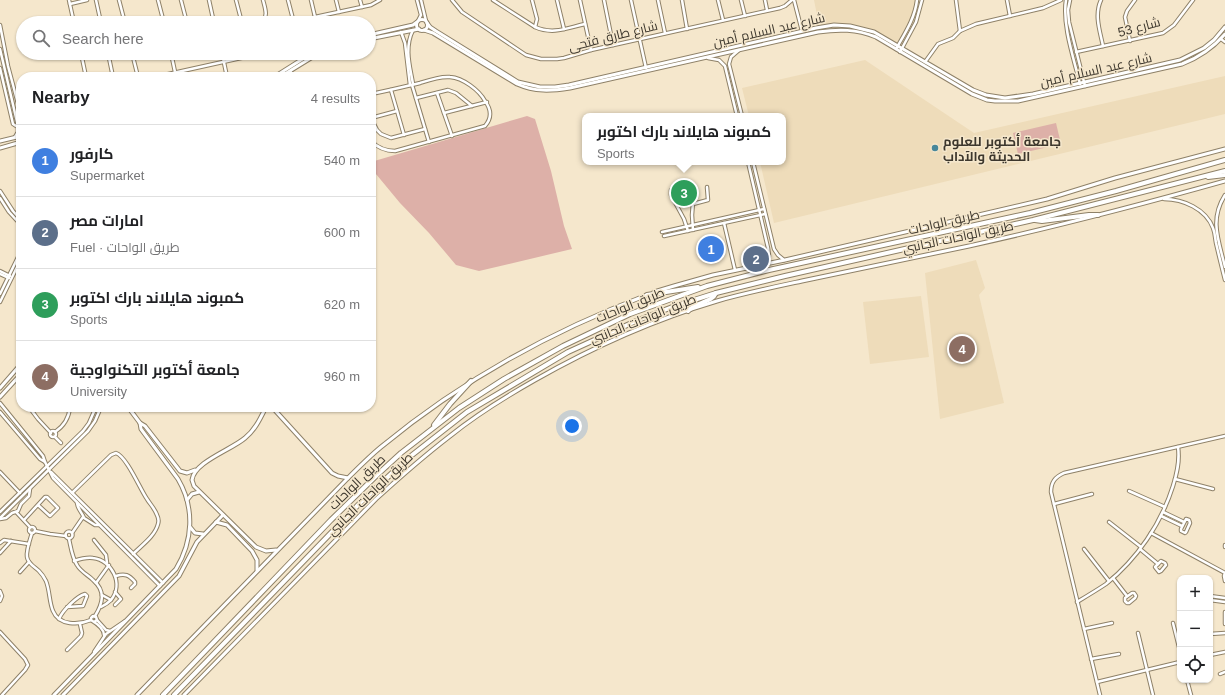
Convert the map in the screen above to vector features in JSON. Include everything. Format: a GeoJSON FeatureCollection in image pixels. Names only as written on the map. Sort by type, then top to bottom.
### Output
{"type":"FeatureCollection","features":[{"type":"Feature","properties":{"kind":"highway","name":"طريق الواحات"},"geometry":{"type":"LineString","coordinates":[[163,695],[331,520],[401,453],[459,408],[504,379],[563,346],[608,324],[644,309],[707,286],[769,270],[1037,211],[1116,191],[1225,160]]}},
{"type":"Feature","properties":{"kind":"highway","name":"طريق الواحات"},"geometry":{"type":"LineString","coordinates":[[174,695],[336,527],[383,480],[407,459],[461,416],[544,365],[590,341],[675,306],[716,293],[1033,220],[1225,170]]}},
{"type":"Feature","properties":{"kind":"highway"},"geometry":{"type":"LineString","coordinates":[[1201,177],[1225,175]]}},
{"type":"Feature","properties":{"kind":"highway"},"geometry":{"type":"LineString","coordinates":[[1033,220],[1042,221],[1098,215]]}},
{"type":"Feature","properties":{"kind":"highway"},"geometry":{"type":"LineString","coordinates":[[857,251],[857,255],[860,259]]}},
{"type":"Feature","properties":{"kind":"highway"},"geometry":{"type":"LineString","coordinates":[[846,254],[848,258],[846,262]]}},
{"type":"Feature","properties":{"kind":"highway"},"geometry":{"type":"LineString","coordinates":[[647,295],[707,286]]}},
{"type":"Feature","properties":{"kind":"highway"},"geometry":{"type":"LineString","coordinates":[[688,310],[713,298],[716,293]]}},
{"type":"Feature","properties":{"kind":"highway"},"geometry":{"type":"LineString","coordinates":[[432,429],[450,404],[471,381]]}},
{"type":"Feature","properties":{"kind":"street"},"geometry":{"type":"LineString","coordinates":[[69,0],[73,16]]}},
{"type":"Feature","properties":{"kind":"street"},"geometry":{"type":"LineString","coordinates":[[70,4],[87,0]]}},
{"type":"Feature","properties":{"kind":"street"},"geometry":{"type":"LineString","coordinates":[[96,0],[99,16]]}},
{"type":"Feature","properties":{"kind":"street"},"geometry":{"type":"LineString","coordinates":[[119,0],[123,16]]}},
{"type":"Feature","properties":{"kind":"street"},"geometry":{"type":"LineString","coordinates":[[158,0],[162,16]]}},
{"type":"Feature","properties":{"kind":"street"},"geometry":{"type":"LineString","coordinates":[[181,0],[185,16]]}},
{"type":"Feature","properties":{"kind":"street"},"geometry":{"type":"LineString","coordinates":[[209,0],[212,16]]}},
{"type":"Feature","properties":{"kind":"street"},"geometry":{"type":"LineString","coordinates":[[236,0],[240,16]]}},
{"type":"Feature","properties":{"kind":"street"},"geometry":{"type":"LineString","coordinates":[[263,0],[266,16]]}},
{"type":"Feature","properties":{"kind":"street"},"geometry":{"type":"LineString","coordinates":[[288,0],[292,16]]}},
{"type":"Feature","properties":{"kind":"street"},"geometry":{"type":"LineString","coordinates":[[311,0],[315,16]]}},
{"type":"Feature","properties":{"kind":"street"},"geometry":{"type":"LineString","coordinates":[[336,0],[339,12]]}},
{"type":"Feature","properties":{"kind":"street"},"geometry":{"type":"LineString","coordinates":[[360,0],[362,7]]}},
{"type":"Feature","properties":{"kind":"street"},"geometry":{"type":"LineString","coordinates":[[320,16],[371,5],[380,0]]}},
{"type":"Feature","properties":{"kind":"street"},"geometry":{"type":"LineString","coordinates":[[417,0],[421,15],[417,27],[419,29]]}},
{"type":"Feature","properties":{"kind":"street"},"geometry":{"type":"LineString","coordinates":[[376,37],[419,29],[424,30],[427,26],[421,0]]}},
{"type":"Feature","properties":{"kind":"street","name":"شارع طارق فتحى"},"geometry":{"type":"LineString","coordinates":[[452,0],[462,12],[526,55],[541,59],[564,58],[591,50],[745,16],[785,6],[793,0]]}},
{"type":"Feature","properties":{"kind":"street"},"geometry":{"type":"LineString","coordinates":[[493,0],[535,27],[549,31],[585,24]]}},
{"type":"Feature","properties":{"kind":"street"},"geometry":{"type":"LineString","coordinates":[[532,0],[537,19],[535,27]]}},
{"type":"Feature","properties":{"kind":"street"},"geometry":{"type":"LineString","coordinates":[[557,0],[564,29]]}},
{"type":"Feature","properties":{"kind":"street"},"geometry":{"type":"LineString","coordinates":[[580,0],[591,50]]}},
{"type":"Feature","properties":{"kind":"street"},"geometry":{"type":"LineString","coordinates":[[604,0],[614,45]]}},
{"type":"Feature","properties":{"kind":"street"},"geometry":{"type":"LineString","coordinates":[[631,0],[646,69]]}},
{"type":"Feature","properties":{"kind":"street"},"geometry":{"type":"LineString","coordinates":[[658,0],[665,33]]}},
{"type":"Feature","properties":{"kind":"street"},"geometry":{"type":"LineString","coordinates":[[682,0],[687,28]]}},
{"type":"Feature","properties":{"kind":"street"},"geometry":{"type":"LineString","coordinates":[[718,0],[723,20]]}},
{"type":"Feature","properties":{"kind":"street"},"geometry":{"type":"LineString","coordinates":[[741,0],[745,16]]}},
{"type":"Feature","properties":{"kind":"street"},"geometry":{"type":"LineString","coordinates":[[765,0],[768,10]]}},
{"type":"Feature","properties":{"kind":"street"},"geometry":{"type":"LineString","coordinates":[[793,0],[802,32]]}},
{"type":"Feature","properties":{"kind":"street"},"geometry":{"type":"LineString","coordinates":[[897,48],[912,20],[916,10],[917,0]]}},
{"type":"Feature","properties":{"kind":"street"},"geometry":{"type":"LineString","coordinates":[[901,50],[916,22],[922,0]]}},
{"type":"Feature","properties":{"kind":"street"},"geometry":{"type":"LineString","coordinates":[[956,0],[960,31]]}},
{"type":"Feature","properties":{"kind":"street"},"geometry":{"type":"LineString","coordinates":[[1007,0],[1010,16]]}},
{"type":"Feature","properties":{"kind":"street"},"geometry":{"type":"LineString","coordinates":[[925,63],[938,44],[953,38],[960,31],[973,25],[1043,8],[1060,0]]}},
{"type":"Feature","properties":{"kind":"street"},"geometry":{"type":"LineString","coordinates":[[1066,0],[1065,19],[1080,85]]}},
{"type":"Feature","properties":{"kind":"street"},"geometry":{"type":"LineString","coordinates":[[1070,0],[1068,10],[1069,22],[1084,84]]}},
{"type":"Feature","properties":{"kind":"street"},"geometry":{"type":"LineString","coordinates":[[1101,0],[1097,16],[1104,46]]}},
{"type":"Feature","properties":{"kind":"street"},"geometry":{"type":"LineString","coordinates":[[1130,41],[1125,17],[1127,11],[1135,0]]}},
{"type":"Feature","properties":{"kind":"street","name":"شارع 53"},"geometry":{"type":"LineString","coordinates":[[1076,52],[1159,35],[1174,25],[1193,0]]}},
{"type":"Feature","properties":{"kind":"street"},"geometry":{"type":"LineString","coordinates":[[376,34],[413,25],[423,19],[426,22]]}},
{"type":"Feature","properties":{"kind":"street","name":"شارع عبد السلام أمين"},"geometry":{"type":"LineString","coordinates":[[426,22],[433,29],[474,58]]}},
{"type":"Feature","properties":{"kind":"street"},"geometry":{"type":"LineString","coordinates":[[0,25],[16,96]]}},
{"type":"Feature","properties":{"kind":"street","name":"شارع عبد السلام أمين"},"geometry":{"type":"LineString","coordinates":[[646,69],[825,26],[850,26],[874,32],[897,48]]}},
{"type":"Feature","properties":{"kind":"street","name":"شارع عبد السلام أمين"},"geometry":{"type":"LineString","coordinates":[[1175,64],[1204,48],[1214,40],[1225,27]]}},
{"type":"Feature","properties":{"kind":"street","name":"شارع عبد السلام أمين"},"geometry":{"type":"LineString","coordinates":[[424,30],[433,33],[518,82],[540,87],[569,85],[740,50],[818,32],[843,29],[860,31],[880,39],[973,90],[998,98],[1024,96],[1080,85]]}},
{"type":"Feature","properties":{"kind":"street"},"geometry":{"type":"LineString","coordinates":[[407,55],[408,44],[413,30]]}},
{"type":"Feature","properties":{"kind":"street"},"geometry":{"type":"LineString","coordinates":[[401,32],[405,43],[412,85],[429,142]]}},
{"type":"Feature","properties":{"kind":"street","name":"شارع عبد السلام أمين"},"geometry":{"type":"LineString","coordinates":[[901,50],[964,90],[987,100],[1002,102],[1018,101],[1084,84],[1189,61],[1202,55],[1225,34]]}},
{"type":"Feature","properties":{"kind":"street"},"geometry":{"type":"LineString","coordinates":[[1220,39],[1225,42]]}},
{"type":"Feature","properties":{"kind":"street"},"geometry":{"type":"LineString","coordinates":[[1070,44],[1074,43]]}},
{"type":"Feature","properties":{"kind":"street"},"geometry":{"type":"LineString","coordinates":[[0,48],[16,110]]}},
{"type":"Feature","properties":{"kind":"street"},"geometry":{"type":"LineString","coordinates":[[736,113],[725,66],[726,62],[740,50]]}},
{"type":"Feature","properties":{"kind":"street"},"geometry":{"type":"LineString","coordinates":[[706,57],[726,62]]}},
{"type":"Feature","properties":{"kind":"street"},"geometry":{"type":"LineString","coordinates":[[82,60],[85,72]]}},
{"type":"Feature","properties":{"kind":"street"},"geometry":{"type":"LineString","coordinates":[[109,60],[112,72]]}},
{"type":"Feature","properties":{"kind":"street"},"geometry":{"type":"LineString","coordinates":[[134,60],[137,72]]}},
{"type":"Feature","properties":{"kind":"street"},"geometry":{"type":"LineString","coordinates":[[172,60],[175,72],[230,60]]}},
{"type":"Feature","properties":{"kind":"street"},"geometry":{"type":"LineString","coordinates":[[282,72],[301,60]]}},
{"type":"Feature","properties":{"kind":"street"},"geometry":{"type":"LineString","coordinates":[[290,71],[308,60]]}},
{"type":"Feature","properties":{"kind":"street"},"geometry":{"type":"LineString","coordinates":[[224,62],[226,72]]}},
{"type":"Feature","properties":{"kind":"street"},"geometry":{"type":"LineString","coordinates":[[726,62],[741,113]]}},
{"type":"Feature","properties":{"kind":"street"},"geometry":{"type":"LineString","coordinates":[[0,68],[13,124],[16,126]]}},
{"type":"Feature","properties":{"kind":"street"},"geometry":{"type":"LineString","coordinates":[[376,93],[445,77],[452,77],[472,87],[483,96],[490,113],[490,118],[485,126],[452,136],[395,152],[382,149],[376,145]]}},
{"type":"Feature","properties":{"kind":"street"},"geometry":{"type":"LineString","coordinates":[[391,90],[404,135]]}},
{"type":"Feature","properties":{"kind":"street"},"geometry":{"type":"LineString","coordinates":[[416,98],[448,90],[456,92],[472,106]]}},
{"type":"Feature","properties":{"kind":"street"},"geometry":{"type":"LineString","coordinates":[[437,92],[452,136]]}},
{"type":"Feature","properties":{"kind":"street"},"geometry":{"type":"LineString","coordinates":[[444,113],[486,102]]}},
{"type":"Feature","properties":{"kind":"street"},"geometry":{"type":"LineString","coordinates":[[376,117],[398,111]]}},
{"type":"Feature","properties":{"kind":"street"},"geometry":{"type":"LineString","coordinates":[[376,128],[385,137],[391,138],[425,129]]}},
{"type":"Feature","properties":{"kind":"street"},"geometry":{"type":"LineString","coordinates":[[0,141],[14,138],[16,135]]}},
{"type":"Feature","properties":{"kind":"street"},"geometry":{"type":"LineString","coordinates":[[0,148],[16,143]]}},
{"type":"Feature","properties":{"kind":"street","name":"طريق الواحات الجانبي"},"geometry":{"type":"LineString","coordinates":[[137,695],[276,550],[380,448],[451,394],[471,381],[515,355],[572,326],[611,309],[674,286],[735,270],[785,260],[1047,199],[1115,178],[1225,149]]}},
{"type":"Feature","properties":{"kind":"street"},"geometry":{"type":"LineString","coordinates":[[749,165],[769,252],[767,264]]}},
{"type":"Feature","properties":{"kind":"street"},"geometry":{"type":"LineString","coordinates":[[754,165],[774,251],[785,260]]}},
{"type":"Feature","properties":{"kind":"street","name":"طريق الواحات الجانبي"},"geometry":{"type":"LineString","coordinates":[[184,695],[376,499],[406,471],[451,435],[512,393],[583,354],[637,329],[688,310],[718,301],[781,285],[1065,224],[1225,182]]}},
{"type":"Feature","properties":{"kind":"street"},"geometry":{"type":"LineString","coordinates":[[688,231],[684,219],[671,195],[672,188],[687,184],[692,186],[694,192],[692,204],[693,230]]}},
{"type":"Feature","properties":{"kind":"street"},"geometry":{"type":"LineString","coordinates":[[692,204],[708,200],[706,187]]}},
{"type":"Feature","properties":{"kind":"street"},"geometry":{"type":"LineString","coordinates":[[0,191],[16,214]]}},
{"type":"Feature","properties":{"kind":"street"},"geometry":{"type":"LineString","coordinates":[[1225,195],[1218,209],[1216,227],[1225,267]]}},
{"type":"Feature","properties":{"kind":"street"},"geometry":{"type":"LineString","coordinates":[[0,198],[16,219]]}},
{"type":"Feature","properties":{"kind":"street"},"geometry":{"type":"LineString","coordinates":[[1162,199],[1176,200],[1189,204],[1208,220],[1213,228],[1225,280]]}},
{"type":"Feature","properties":{"kind":"street"},"geometry":{"type":"LineString","coordinates":[[662,232],[764,209]]}},
{"type":"Feature","properties":{"kind":"street"},"geometry":{"type":"LineString","coordinates":[[664,236],[765,214]]}},
{"type":"Feature","properties":{"kind":"street"},"geometry":{"type":"LineString","coordinates":[[724,223],[735,270]]}},
{"type":"Feature","properties":{"kind":"street"},"geometry":{"type":"LineString","coordinates":[[0,302],[16,262]]}},
{"type":"Feature","properties":{"kind":"street"},"geometry":{"type":"LineString","coordinates":[[0,294],[16,267]]}},
{"type":"Feature","properties":{"kind":"street"},"geometry":{"type":"LineString","coordinates":[[0,271],[10,277]]}},
{"type":"Feature","properties":{"kind":"street"},"geometry":{"type":"LineString","coordinates":[[0,274],[10,277]]}},
{"type":"Feature","properties":{"kind":"street"},"geometry":{"type":"LineString","coordinates":[[0,388],[16,370]]}},
{"type":"Feature","properties":{"kind":"street"},"geometry":{"type":"LineString","coordinates":[[0,397],[14,381],[10,377]]}},
{"type":"Feature","properties":{"kind":"street"},"geometry":{"type":"LineString","coordinates":[[0,403],[43,456],[53,478],[161,584]]}},
{"type":"Feature","properties":{"kind":"street"},"geometry":{"type":"LineString","coordinates":[[0,412],[40,460],[45,462]]}},
{"type":"Feature","properties":{"kind":"street"},"geometry":{"type":"LineString","coordinates":[[33,412],[51,433],[51,436],[55,437],[61,443]]}},
{"type":"Feature","properties":{"kind":"street"},"geometry":{"type":"LineString","coordinates":[[51,433],[53,431],[55,432],[64,424],[69,412]]}},
{"type":"Feature","properties":{"kind":"street"},"geometry":{"type":"LineString","coordinates":[[0,512],[85,429],[94,412]]}},
{"type":"Feature","properties":{"kind":"street"},"geometry":{"type":"LineString","coordinates":[[0,518],[88,431],[99,412]]}},
{"type":"Feature","properties":{"kind":"street"},"geometry":{"type":"LineString","coordinates":[[132,412],[140,423],[145,426],[180,471],[187,473],[197,470]]}},
{"type":"Feature","properties":{"kind":"street"},"geometry":{"type":"LineString","coordinates":[[264,412],[258,424],[246,438],[204,463],[192,476],[192,480],[199,492],[258,548],[266,551],[276,550]]}},
{"type":"Feature","properties":{"kind":"street"},"geometry":{"type":"LineString","coordinates":[[277,412],[332,473],[348,478]]}},
{"type":"Feature","properties":{"kind":"street"},"geometry":{"type":"LineString","coordinates":[[54,695],[176,569],[185,552],[190,527],[190,515],[187,500],[178,479],[141,429],[140,423]]}},
{"type":"Feature","properties":{"kind":"street"},"geometry":{"type":"LineString","coordinates":[[55,432],[55,437]]}},
{"type":"Feature","properties":{"kind":"street"},"geometry":{"type":"LineString","coordinates":[[1100,695],[1054,504],[1051,487],[1052,482],[1059,475],[1225,436]]}},
{"type":"Feature","properties":{"kind":"street"},"geometry":{"type":"LineString","coordinates":[[25,441],[28,438]]}},
{"type":"Feature","properties":{"kind":"street"},"geometry":{"type":"LineString","coordinates":[[1078,602],[1113,578],[1126,565],[1151,533],[1163,512],[1175,479],[1179,463],[1178,447]]}},
{"type":"Feature","properties":{"kind":"street"},"geometry":{"type":"LineString","coordinates":[[72,493],[111,455],[116,453],[119,454],[129,467],[147,500],[156,512],[158,519],[157,528],[153,534],[133,554]]}},
{"type":"Feature","properties":{"kind":"street"},"geometry":{"type":"LineString","coordinates":[[49,470],[133,554],[139,562]]}},
{"type":"Feature","properties":{"kind":"street"},"geometry":{"type":"LineString","coordinates":[[0,472],[20,493]]}},
{"type":"Feature","properties":{"kind":"street"},"geometry":{"type":"LineString","coordinates":[[1175,479],[1213,490]]}},
{"type":"Feature","properties":{"kind":"street"},"geometry":{"type":"LineString","coordinates":[[0,518],[6,518],[13,512],[16,512],[29,496],[30,489]]}},
{"type":"Feature","properties":{"kind":"street"},"geometry":{"type":"LineString","coordinates":[[1129,491],[1165,507]]}},
{"type":"Feature","properties":{"kind":"street"},"geometry":{"type":"LineString","coordinates":[[187,500],[192,494],[199,492]]}},
{"type":"Feature","properties":{"kind":"street"},"geometry":{"type":"LineString","coordinates":[[1054,504],[1092,494]]}},
{"type":"Feature","properties":{"kind":"street"},"geometry":{"type":"LineString","coordinates":[[24,520],[38,505],[46,497],[58,508],[50,516],[38,505]]}},
{"type":"Feature","properties":{"kind":"street"},"geometry":{"type":"LineString","coordinates":[[77,502],[78,509],[84,519],[95,525],[100,525]]}},
{"type":"Feature","properties":{"kind":"street"},"geometry":{"type":"LineString","coordinates":[[19,509],[21,517]]}},
{"type":"Feature","properties":{"kind":"street"},"geometry":{"type":"LineString","coordinates":[[16,512],[30,527],[34,527],[35,531],[66,536],[66,538],[69,539],[74,561],[81,570],[96,583],[102,595],[101,607]]}},
{"type":"Feature","properties":{"kind":"street"},"geometry":{"type":"LineString","coordinates":[[1163,512],[1184,522]]}},
{"type":"Feature","properties":{"kind":"street"},"geometry":{"type":"LineString","coordinates":[[63,695],[179,576],[186,565],[194,546],[203,534],[223,515]]}},
{"type":"Feature","properties":{"kind":"street"},"geometry":{"type":"LineString","coordinates":[[1161,516],[1182,526]]}},
{"type":"Feature","properties":{"kind":"street"},"geometry":{"type":"LineString","coordinates":[[69,539],[84,519]]}},
{"type":"Feature","properties":{"kind":"street"},"geometry":{"type":"LineString","coordinates":[[1186,519],[1190,522],[1186,532],[1181,530],[1184,522],[1186,519]]}},
{"type":"Feature","properties":{"kind":"street"},"geometry":{"type":"LineString","coordinates":[[216,522],[227,526],[252,551],[257,560],[258,567],[256,571]]}},
{"type":"Feature","properties":{"kind":"street"},"geometry":{"type":"LineString","coordinates":[[1110,522],[1158,564]]}},
{"type":"Feature","properties":{"kind":"street"},"geometry":{"type":"LineString","coordinates":[[30,527],[29,530],[32,533]]}},
{"type":"Feature","properties":{"kind":"street"},"geometry":{"type":"LineString","coordinates":[[190,527],[196,533],[203,534]]}},
{"type":"Feature","properties":{"kind":"street"},"geometry":{"type":"LineString","coordinates":[[35,531],[32,533],[27,556],[29,562],[38,569],[43,576],[48,588],[53,611],[59,619],[68,623],[80,624],[91,620],[96,621],[106,630],[110,630]]}},
{"type":"Feature","properties":{"kind":"street"},"geometry":{"type":"LineString","coordinates":[[66,536],[68,532],[72,533]]}},
{"type":"Feature","properties":{"kind":"street"},"geometry":{"type":"LineString","coordinates":[[1151,533],[1225,573],[1225,581]]}},
{"type":"Feature","properties":{"kind":"street"},"geometry":{"type":"LineString","coordinates":[[91,620],[91,617],[95,616],[101,607],[111,600],[117,584],[116,576],[108,564],[106,554],[94,540]]}},
{"type":"Feature","properties":{"kind":"street"},"geometry":{"type":"LineString","coordinates":[[0,543],[2,541],[11,541],[29,544]]}},
{"type":"Feature","properties":{"kind":"street"},"geometry":{"type":"LineString","coordinates":[[0,553],[11,541]]}},
{"type":"Feature","properties":{"kind":"street"},"geometry":{"type":"LineString","coordinates":[[1084,549],[1109,581]]}},
{"type":"Feature","properties":{"kind":"street"},"geometry":{"type":"LineString","coordinates":[[185,552],[190,554]]}},
{"type":"Feature","properties":{"kind":"street"},"geometry":{"type":"LineString","coordinates":[[74,561],[92,558],[108,564]]}},
{"type":"Feature","properties":{"kind":"street"},"geometry":{"type":"LineString","coordinates":[[1162,561],[1165,562],[1166,565],[1159,572],[1155,568],[1158,564],[1162,561]]}},
{"type":"Feature","properties":{"kind":"street"},"geometry":{"type":"LineString","coordinates":[[20,572],[29,562]]}},
{"type":"Feature","properties":{"kind":"street"},"geometry":{"type":"LineString","coordinates":[[96,583],[108,564]]}},
{"type":"Feature","properties":{"kind":"street"},"geometry":{"type":"LineString","coordinates":[[116,576],[124,574],[129,575],[135,582],[131,588]]}},
{"type":"Feature","properties":{"kind":"street"},"geometry":{"type":"LineString","coordinates":[[1113,578],[1128,596]]}},
{"type":"Feature","properties":{"kind":"street"},"geometry":{"type":"LineString","coordinates":[[0,591],[2,596],[0,601]]}},
{"type":"Feature","properties":{"kind":"street"},"geometry":{"type":"LineString","coordinates":[[115,592],[121,599],[115,605]]}},
{"type":"Feature","properties":{"kind":"street"},"geometry":{"type":"LineString","coordinates":[[1132,593],[1136,596],[1128,603],[1125,600],[1128,596],[1132,593]]}},
{"type":"Feature","properties":{"kind":"street"},"geometry":{"type":"LineString","coordinates":[[59,619],[60,614],[67,607],[82,594],[87,596],[82,606],[67,607]]}},
{"type":"Feature","properties":{"kind":"street"},"geometry":{"type":"LineString","coordinates":[[102,595],[111,600]]}},
{"type":"Feature","properties":{"kind":"street"},"geometry":{"type":"LineString","coordinates":[[1213,596],[1225,598]]}},
{"type":"Feature","properties":{"kind":"street"},"geometry":{"type":"LineString","coordinates":[[1213,600],[1225,602]]}},
{"type":"Feature","properties":{"kind":"street"},"geometry":{"type":"LineString","coordinates":[[1225,612],[1225,624]]}},
{"type":"Feature","properties":{"kind":"street"},"geometry":{"type":"LineString","coordinates":[[95,616],[96,621],[104,632],[104,636]]}},
{"type":"Feature","properties":{"kind":"street"},"geometry":{"type":"LineString","coordinates":[[93,655],[104,636],[110,630],[129,618]]}},
{"type":"Feature","properties":{"kind":"street"},"geometry":{"type":"LineString","coordinates":[[1084,629],[1112,623]]}},
{"type":"Feature","properties":{"kind":"street"},"geometry":{"type":"LineString","coordinates":[[1173,623],[1179,647]]}},
{"type":"Feature","properties":{"kind":"street"},"geometry":{"type":"LineString","coordinates":[[67,650],[82,634],[80,624]]}},
{"type":"Feature","properties":{"kind":"street"},"geometry":{"type":"LineString","coordinates":[[0,632],[25,659],[28,665],[2,695]]}},
{"type":"Feature","properties":{"kind":"street"},"geometry":{"type":"LineString","coordinates":[[1138,633],[1153,695]]}},
{"type":"Feature","properties":{"kind":"street"},"geometry":{"type":"LineString","coordinates":[[1213,634],[1225,633]]}},
{"type":"Feature","properties":{"kind":"street"},"geometry":{"type":"LineString","coordinates":[[1213,654],[1225,652]]}},
{"type":"Feature","properties":{"kind":"street"},"geometry":{"type":"LineString","coordinates":[[1092,659],[1119,654]]}},
{"type":"Feature","properties":{"kind":"street"},"geometry":{"type":"LineString","coordinates":[[1097,682],[1177,663]]}},
{"type":"Feature","properties":{"kind":"street"},"geometry":{"type":"LineString","coordinates":[[1220,674],[1225,672]]}},
{"type":"Feature","properties":{"kind":"street"},"geometry":{"type":"LineString","coordinates":[[70,678],[75,682]]}},
{"type":"Feature","properties":{"kind":"street"},"geometry":{"type":"LineString","coordinates":[[1188,683],[1191,695]]}},
{"type":"Feature","properties":{"kind":"shaded area"},"geometry":{"type":"Polygon","coordinates":[[[814,0],[919,0],[916,17],[899,49],[867,31],[844,27],[820,30],[814,0]]]}},
{"type":"Feature","properties":{"kind":"shaded area","name":"جامعة أكتوبر للعلوم الحديثة والآداب"},"geometry":{"type":"Polygon","coordinates":[[[865,60],[974,133],[1225,76],[1225,114],[774,223],[761,165],[786,165],[786,113],[748,113],[742,88],[865,60]]]}},
{"type":"Feature","properties":{"kind":"shaded area"},"geometry":{"type":"Polygon","coordinates":[[[527,116],[535,119],[551,171],[564,226],[572,249],[479,271],[456,265],[376,174],[376,161],[527,116]]]}},
{"type":"Feature","properties":{"kind":"shaded area"},"geometry":{"type":"Polygon","coordinates":[[[1056,123],[1061,144],[1018,154],[1013,133],[1056,123]]]}},
{"type":"Feature","properties":{"kind":"shaded area"},"geometry":{"type":"Polygon","coordinates":[[[976,260],[985,288],[979,295],[1004,403],[940,419],[925,273],[976,260]]]}},
{"type":"Feature","properties":{"kind":"shaded area"},"geometry":{"type":"Polygon","coordinates":[[[921,296],[929,357],[870,364],[863,302],[921,296]]]}},
{"type":"Feature","properties":{"kind":"place","name":"جامعة أكتوبر للعلوم الحديثة والآداب"},"geometry":{"type":"Point","coordinates":[935,148]}},
{"type":"Feature","properties":{"kind":"place","name":"كمبوند هايلاند بارك اكتوبر"},"geometry":{"type":"Point","coordinates":[684,193]}},
{"type":"Feature","properties":{"kind":"place","name":"كارفور"},"geometry":{"type":"Point","coordinates":[711,249]}},
{"type":"Feature","properties":{"kind":"place","name":"امارات مصر"},"geometry":{"type":"Point","coordinates":[756,259]}},
{"type":"Feature","properties":{"kind":"place","name":"جامعة أكتوبر التكنواوجية"},"geometry":{"type":"Point","coordinates":[962,349]}}]}
